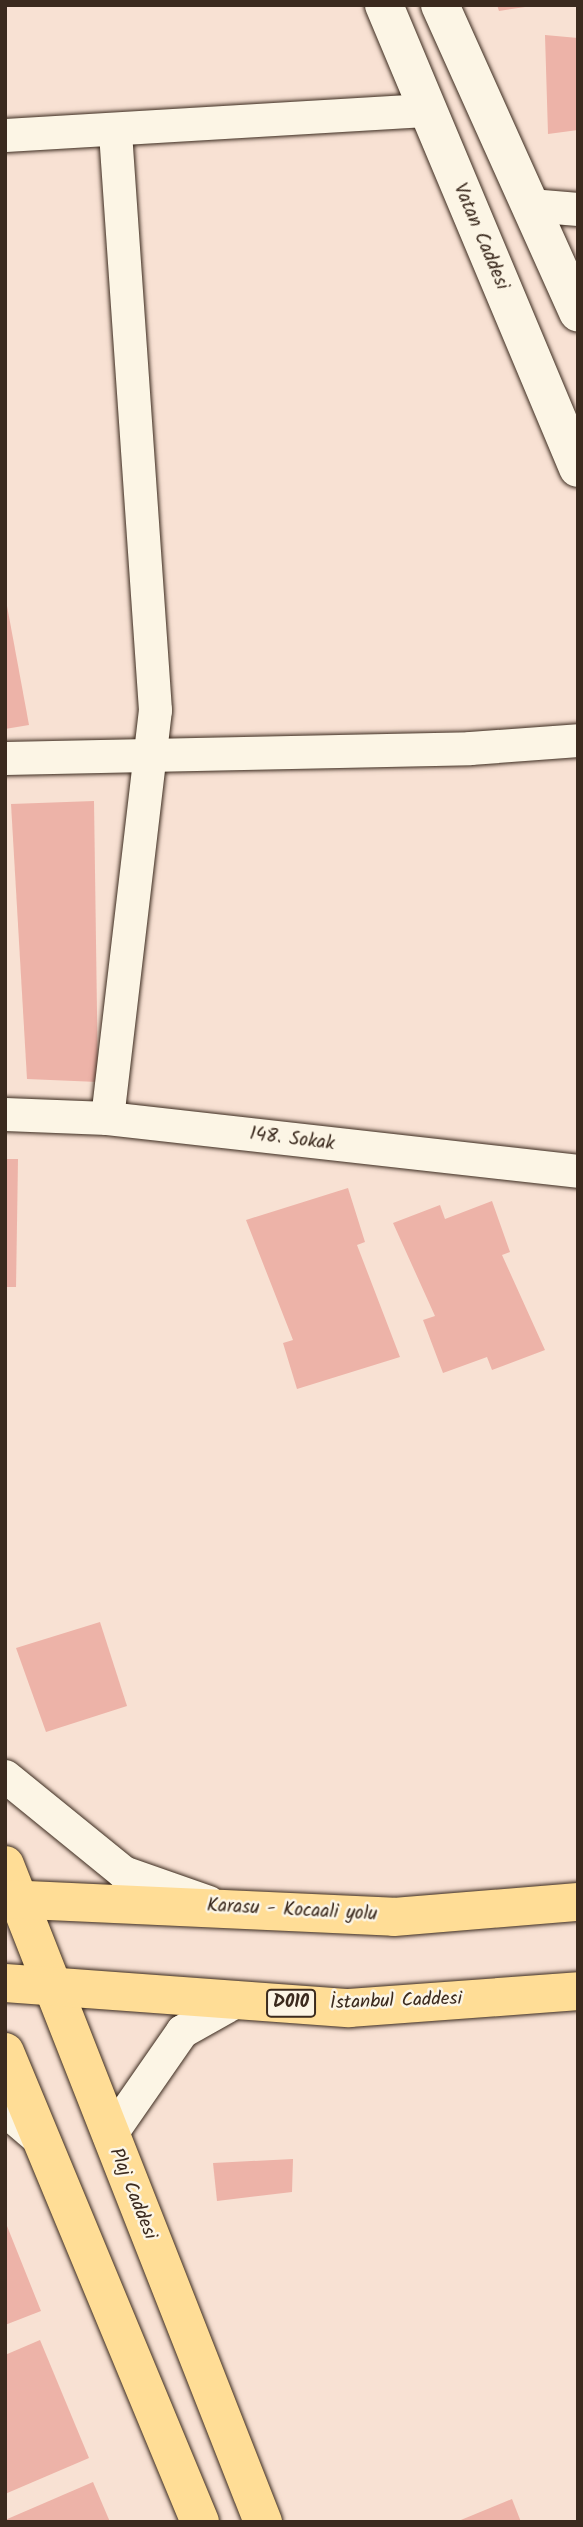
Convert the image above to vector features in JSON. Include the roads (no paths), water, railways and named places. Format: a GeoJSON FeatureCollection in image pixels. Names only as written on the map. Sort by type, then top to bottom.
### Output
{"type":"FeatureCollection","features":[{"type":"Feature","properties":{"kind":"main road","name":"Vatan Caddesi"},"geometry":{"type":"LineString","coordinates":[[384,5],[425,110],[578,468]]}},
{"type":"Feature","properties":{"kind":"main road"},"geometry":{"type":"LineString","coordinates":[[440,5],[578,312]]}},
{"type":"Feature","properties":{"kind":"main road","name":"Karasu - Kocaali yolu"},"geometry":{"type":"LineString","coordinates":[[9,1888],[220,1906],[394,1917],[578,1902]]}},
{"type":"Feature","properties":{"kind":"main road","name":"Plaj Caddesi"},"geometry":{"type":"LineString","coordinates":[[9,1888],[263,2522]]}},
{"type":"Feature","properties":{"kind":"main road","name":"İstanbul Caddesi"},"geometry":{"type":"LineString","coordinates":[[5,1983],[349,2008],[578,1991]]}},
{"type":"Feature","properties":{"kind":"main road"},"geometry":{"type":"LineString","coordinates":[[5,2052],[47,2145],[200,2522]]}},
{"type":"Feature","properties":{"kind":"street"},"geometry":{"type":"LineString","coordinates":[[5,135],[115,132],[425,110]]}},
{"type":"Feature","properties":{"kind":"street"},"geometry":{"type":"LineString","coordinates":[[107,1118],[155,710],[115,132]]}},
{"type":"Feature","properties":{"kind":"street"},"geometry":{"type":"LineString","coordinates":[[530,205],[578,209]]}},
{"type":"Feature","properties":{"kind":"street"},"geometry":{"type":"LineString","coordinates":[[5,758],[150,751],[470,748],[578,740]]}},
{"type":"Feature","properties":{"kind":"street","name":"148. Sokak"},"geometry":{"type":"LineString","coordinates":[[5,1114],[107,1118],[578,1171]]}},
{"type":"Feature","properties":{"kind":"street"},"geometry":{"type":"LineString","coordinates":[[5,1776],[123,1872],[220,1906]]}},
{"type":"Feature","properties":{"kind":"street"},"geometry":{"type":"LineString","coordinates":[[108,2136],[182,2031],[239,1999]]}},
{"type":"Feature","properties":{"kind":"street"},"geometry":{"type":"LineString","coordinates":[[5,2110],[47,2145]]}}]}
